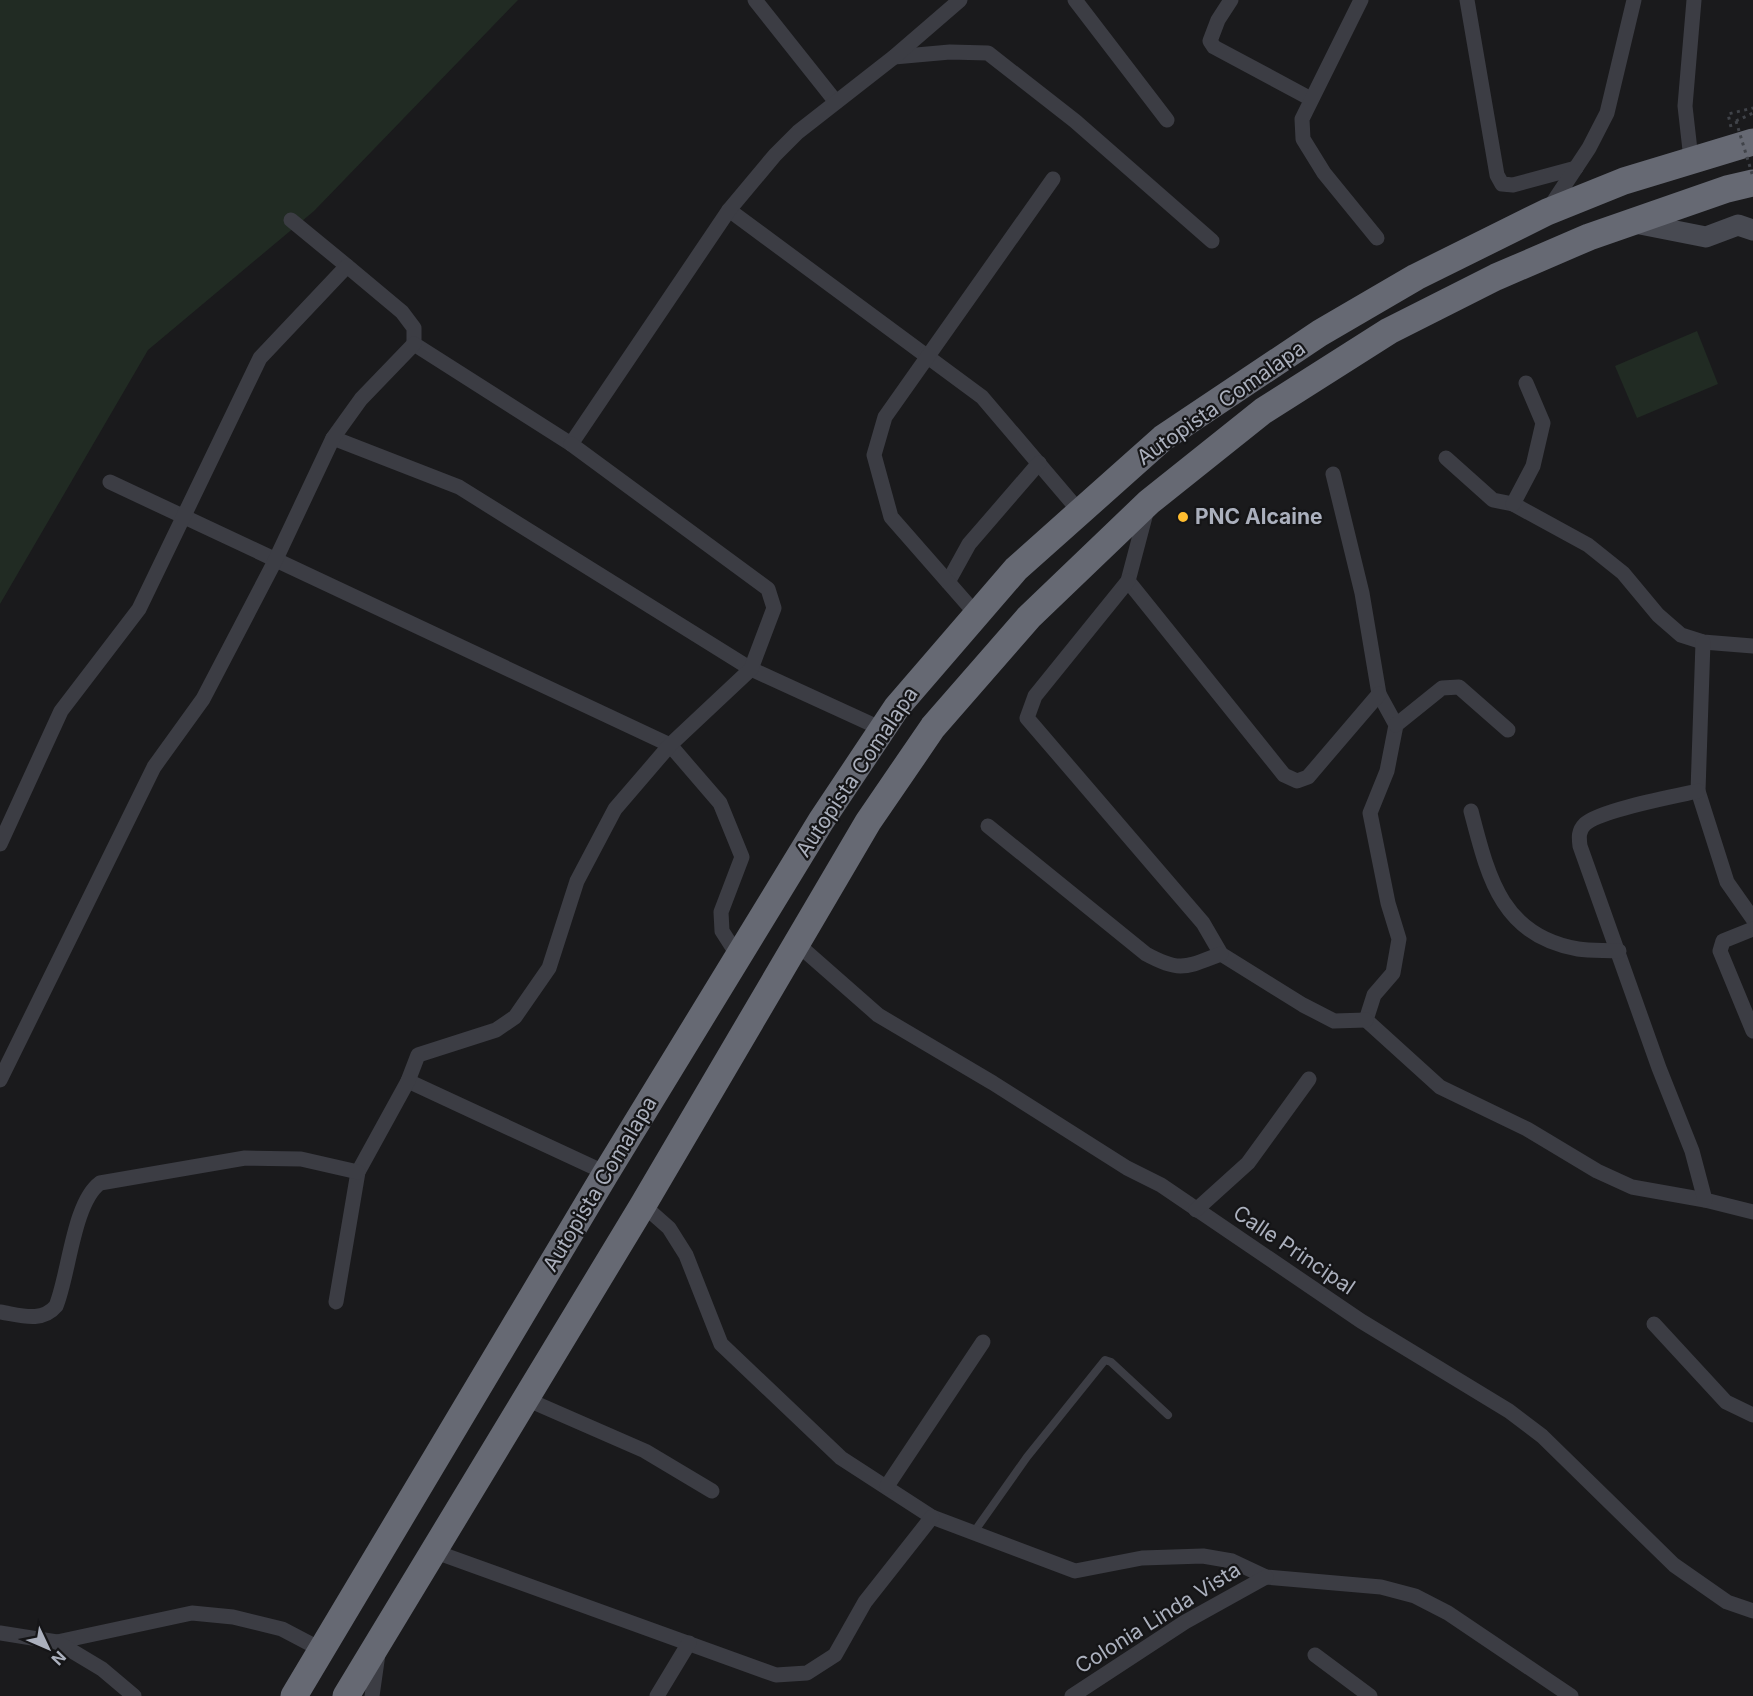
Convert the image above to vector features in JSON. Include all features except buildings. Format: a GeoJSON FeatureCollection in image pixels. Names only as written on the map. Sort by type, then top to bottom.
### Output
{"type":"FeatureCollection","features":[{"type":"Feature","properties":{"kind":"highway","name":"Autopista Comalapa"},"geometry":{"type":"LineString","coordinates":[[294,1696],[606,1173],[820,821],[882,729],[1016,569],[1163,438],[1300,346],[1416,277],[1547,212],[1624,181],[1753,142]]}},
{"type":"Feature","properties":{"kind":"highway","name":"Autopista Comalapa"},"geometry":{"type":"LineString","coordinates":[[346,1696],[643,1205],[795,942],[868,822],[933,727],[1029,617],[1149,502],[1263,411],[1389,331],[1496,277],[1630,222],[1727,189],[1753,183]]}},
{"type":"Feature","properties":{"kind":"street"},"geometry":{"type":"LineString","coordinates":[[755,0],[836,102]]}},
{"type":"Feature","properties":{"kind":"street"},"geometry":{"type":"LineString","coordinates":[[571,444],[729,210],[775,154],[960,0]]}},
{"type":"Feature","properties":{"kind":"street"},"geometry":{"type":"LineString","coordinates":[[1075,0],[1167,120]]}},
{"type":"Feature","properties":{"kind":"street"},"geometry":{"type":"LineString","coordinates":[[1231,0],[1211,33],[1210,41],[1214,47],[1311,99]]}},
{"type":"Feature","properties":{"kind":"street"},"geometry":{"type":"LineString","coordinates":[[1361,0],[1302,119],[1303,138],[1324,173],[1377,238]]}},
{"type":"Feature","properties":{"kind":"street"},"geometry":{"type":"LineString","coordinates":[[1467,0],[1497,175],[1502,184],[1513,185],[1576,168]]}},
{"type":"Feature","properties":{"kind":"street"},"geometry":{"type":"LineString","coordinates":[[1547,212],[1576,168],[1607,113],[1634,0]]}},
{"type":"Feature","properties":{"kind":"street"},"geometry":{"type":"LineString","coordinates":[[1691,159],[1685,106],[1694,0]]}},
{"type":"Feature","properties":{"kind":"street"},"geometry":{"type":"LineString","coordinates":[[894,57],[950,52],[988,53],[1076,121],[1212,241]]}},
{"type":"Feature","properties":{"kind":"street"},"geometry":{"type":"LineString","coordinates":[[976,614],[891,517],[874,455],[885,417],[1053,179]]}},
{"type":"Feature","properties":{"kind":"street"},"geometry":{"type":"LineString","coordinates":[[729,210],[982,397],[1080,512]]}},
{"type":"Feature","properties":{"kind":"street"},"geometry":{"type":"LineString","coordinates":[[0,1080],[154,767],[203,699],[275,561],[333,438],[361,399],[414,344],[414,328],[402,312],[291,220]]}},
{"type":"Feature","properties":{"kind":"street"},"geometry":{"type":"LineString","coordinates":[[1630,222],[1706,237],[1738,225],[1753,230]]}},
{"type":"Feature","properties":{"kind":"street"},"geometry":{"type":"LineString","coordinates":[[0,844],[61,711],[139,609],[182,514],[260,358],[347,266]]}},
{"type":"Feature","properties":{"kind":"street"},"geometry":{"type":"LineString","coordinates":[[336,1302],[358,1172],[408,1081],[418,1055],[496,1030],[515,1017],[549,968],[578,881],[615,809],[670,744],[751,669],[774,608],[768,589],[571,444],[414,344]]}},
{"type":"Feature","properties":{"kind":"street"},"geometry":{"type":"LineString","coordinates":[[1513,504],[1533,466],[1543,423],[1526,383]]}},
{"type":"Feature","properties":{"kind":"street"},"geometry":{"type":"LineString","coordinates":[[333,438],[459,487],[751,669],[882,729]]}},
{"type":"Feature","properties":{"kind":"street"},"geometry":{"type":"LineString","coordinates":[[1446,458],[1493,500],[1513,504],[1588,545],[1623,573],[1658,615],[1681,635],[1703,642],[1753,646]]}},
{"type":"Feature","properties":{"kind":"street"},"geometry":{"type":"LineString","coordinates":[[948,582],[969,544],[1039,463]]}},
{"type":"Feature","properties":{"kind":"street"},"geometry":{"type":"LineString","coordinates":[[1333,474],[1362,593],[1379,694],[1396,725],[1387,771],[1370,813],[1388,903],[1399,939],[1393,973],[1374,995],[1366,1020]]}},
{"type":"Feature","properties":{"kind":"street"},"geometry":{"type":"LineString","coordinates":[[110,482],[670,744],[720,803],[742,857],[721,912],[722,931],[738,956]]}},
{"type":"Feature","properties":{"kind":"street"},"geometry":{"type":"LineString","coordinates":[[1149,502],[1128,581],[1035,696],[1027,718],[1203,923],[1221,954],[1334,1021],[1366,1020],[1440,1087],[1527,1129],[1597,1171],[1632,1187],[1706,1200],[1753,1212]]}},
{"type":"Feature","properties":{"kind":"street"},"geometry":{"type":"LineString","coordinates":[[1128,581],[1284,775],[1297,781],[1308,777],[1379,694]]}},
{"type":"Feature","properties":{"kind":"street"},"geometry":{"type":"LineString","coordinates":[[1703,642],[1698,791],[1727,882],[1753,919]]}},
{"type":"Feature","properties":{"kind":"street"},"geometry":{"type":"LineString","coordinates":[[1396,725],[1442,688],[1460,687],[1508,730]]}},
{"type":"Feature","properties":{"kind":"street"},"geometry":{"type":"LineString","coordinates":[[1698,791],[1639,803],[1586,822],[1579,834],[1580,846],[1659,1068],[1692,1151],[1706,1200]]}},
{"type":"Feature","properties":{"kind":"street"},"geometry":{"type":"LineString","coordinates":[[1471,811],[1488,876],[1502,903],[1520,924],[1549,941],[1568,946],[1619,951]]}},
{"type":"Feature","properties":{"kind":"street"},"geometry":{"type":"LineString","coordinates":[[988,826],[1146,954],[1167,965],[1184,968],[1221,954]]}},
{"type":"Feature","properties":{"kind":"street"},"geometry":{"type":"LineString","coordinates":[[1753,928],[1723,941],[1720,951],[1753,1031]]}},
{"type":"Feature","properties":{"kind":"street","name":"Calle Principal"},"geometry":{"type":"LineString","coordinates":[[795,942],[878,1015],[993,1083],[1127,1168],[1161,1185],[1361,1321],[1509,1411],[1542,1436],[1674,1565],[1727,1602],[1753,1611]]}},
{"type":"Feature","properties":{"kind":"street"},"geometry":{"type":"LineString","coordinates":[[1196,1210],[1248,1163],[1309,1079]]}},
{"type":"Feature","properties":{"kind":"street"},"geometry":{"type":"LineString","coordinates":[[408,1081],[606,1173]]}},
{"type":"Feature","properties":{"kind":"street"},"geometry":{"type":"LineString","coordinates":[[0,1312],[40,1317],[50,1314],[56,1306],[73,1240],[90,1194],[100,1183],[244,1158],[301,1159],[358,1172]]}},
{"type":"Feature","properties":{"kind":"street"},"geometry":{"type":"LineString","coordinates":[[643,1205],[669,1228],[686,1255],[721,1344],[841,1458],[932,1517],[1076,1571],[1142,1558],[1203,1556],[1232,1561],[1266,1576],[1381,1587],[1415,1596],[1448,1613],[1571,1696]]}},
{"type":"Feature","properties":{"kind":"street"},"geometry":{"type":"LineString","coordinates":[[1654,1324],[1726,1402],[1753,1415]]}},
{"type":"Feature","properties":{"kind":"street"},"geometry":{"type":"LineString","coordinates":[[887,1486],[983,1342]]}},
{"type":"Feature","properties":{"kind":"street"},"geometry":{"type":"LineString","coordinates":[[526,1399],[645,1451],[712,1491]]}},
{"type":"Feature","properties":{"kind":"street"},"geometry":{"type":"LineString","coordinates":[[433,1551],[776,1675],[807,1673],[835,1655],[865,1602],[932,1517]]}},
{"type":"Feature","properties":{"kind":"street","name":"Colonia Linda Vista"},"geometry":{"type":"LineString","coordinates":[[1072,1696],[1185,1622],[1266,1576]]}},
{"type":"Feature","properties":{"kind":"street"},"geometry":{"type":"LineString","coordinates":[[0,1633],[57,1642],[192,1613],[233,1617],[282,1629],[322,1650]]}},
{"type":"Feature","properties":{"kind":"street"},"geometry":{"type":"LineString","coordinates":[[57,1642],[102,1669],[134,1696]]}},
{"type":"Feature","properties":{"kind":"street"},"geometry":{"type":"LineString","coordinates":[[372,1696],[379,1642]]}},
{"type":"Feature","properties":{"kind":"street"},"geometry":{"type":"LineString","coordinates":[[657,1696],[689,1643]]}},
{"type":"Feature","properties":{"kind":"street"},"geometry":{"type":"LineString","coordinates":[[1315,1655],[1370,1696]]}},
{"type":"Feature","properties":{"kind":"lane"},"geometry":{"type":"LineString","coordinates":[[974,1533],[1027,1457],[1104,1360],[1111,1362],[1168,1415]]}},
{"type":"Feature","properties":{"kind":"path"},"geometry":{"type":"LineString","coordinates":[[1728,114],[1753,108]]}},
{"type":"Feature","properties":{"kind":"path"},"geometry":{"type":"LineString","coordinates":[[1753,113],[1736,118],[1753,177]]}},
{"type":"Feature","properties":{"kind":"shaded area"},"geometry":{"type":"Polygon","coordinates":[[[0,0],[518,0],[314,211],[148,350],[0,604],[0,0]]]}},
{"type":"Feature","properties":{"kind":"shaded area"},"geometry":{"type":"Polygon","coordinates":[[[1697,331],[1718,384],[1637,418],[1615,366],[1697,331]]]}},
{"type":"Feature","properties":{"kind":"place","name":"PNC Alcaine"},"geometry":{"type":"Point","coordinates":[1183,517]}}]}
